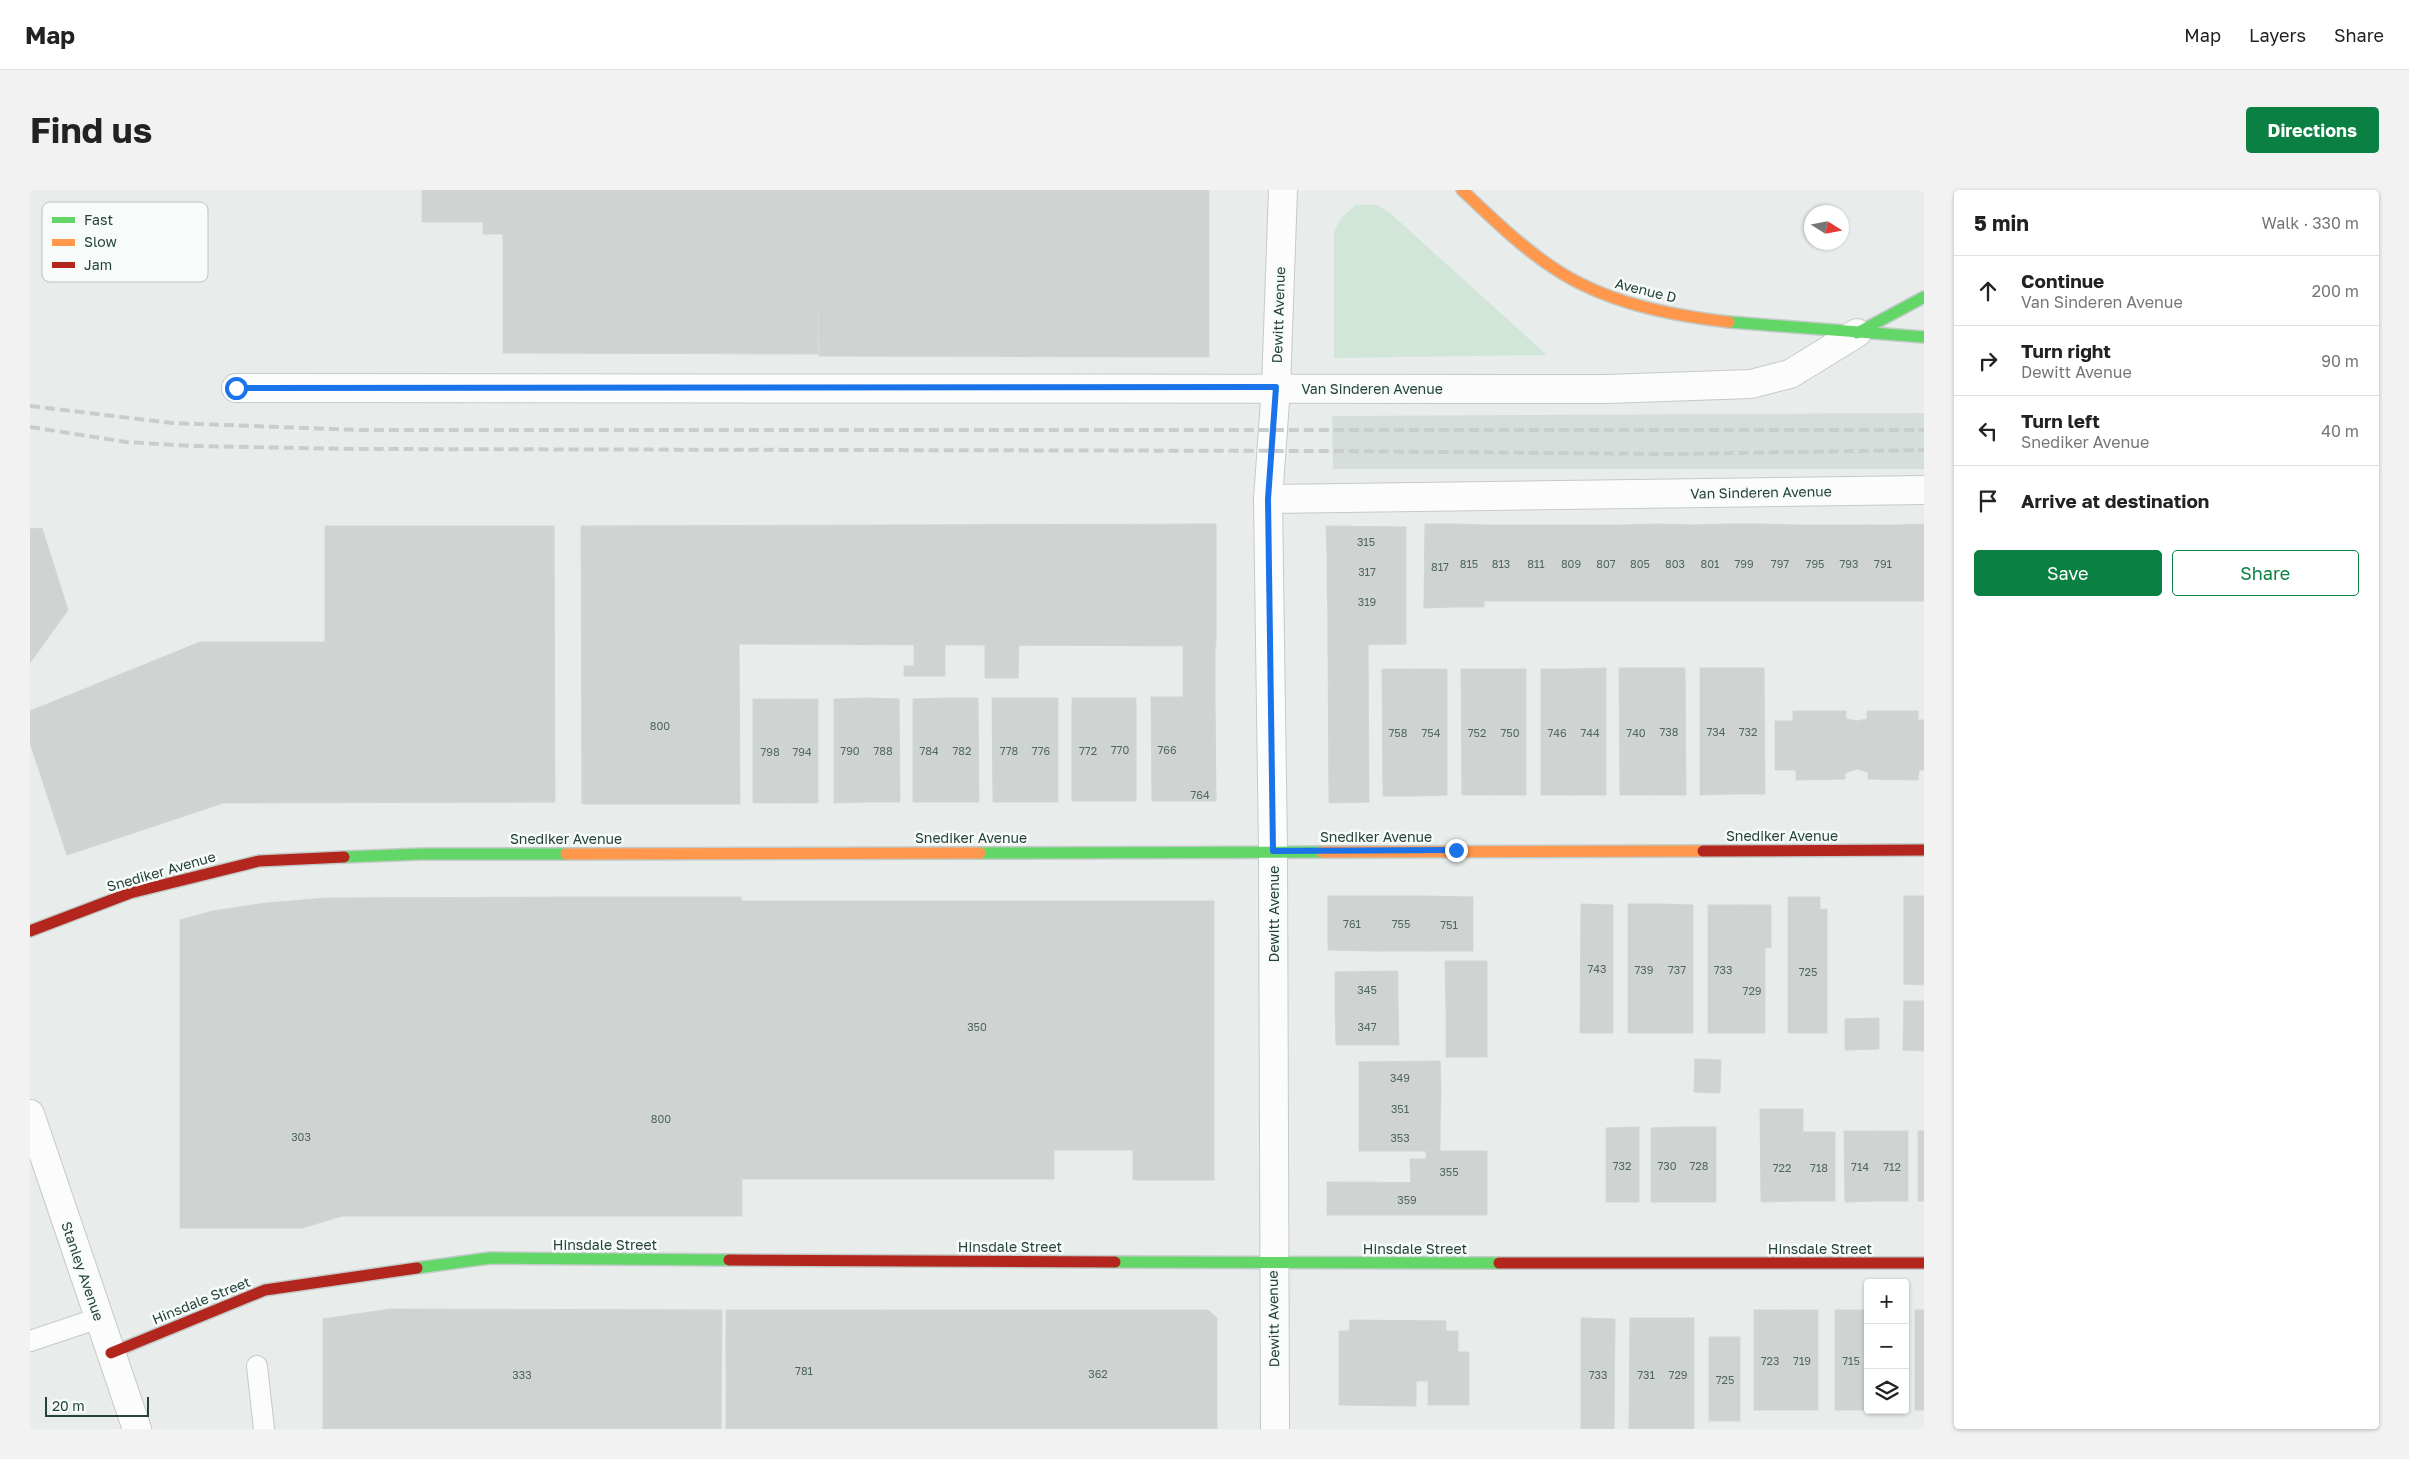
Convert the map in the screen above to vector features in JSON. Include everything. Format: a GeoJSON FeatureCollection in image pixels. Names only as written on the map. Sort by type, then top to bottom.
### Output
{"type":"FeatureCollection","features":[{"type":"Feature","properties":{"kind":"street","name":"Dewitt Avenue"},"geometry":{"type":"LineString","coordinates":[[1275,1429],[1273,851],[1268,499],[1276,387],[1283,190]]}},
{"type":"Feature","properties":{"kind":"street","name":"Avenue D"},"geometry":{"type":"LineString","coordinates":[[1462,190],[1526,247],[1566,276],[1596,292],[1627,302],[1709,320],[1857,333]]}},
{"type":"Feature","properties":{"kind":"street"},"geometry":{"type":"LineString","coordinates":[[1857,333],[1924,297]]}},
{"type":"Feature","properties":{"kind":"street","name":"Van Sinderen Avenue"},"geometry":{"type":"LineString","coordinates":[[236,388],[1276,387],[1606,389],[1751,384],[1790,374],[1857,333]]}},
{"type":"Feature","properties":{"kind":"street"},"geometry":{"type":"LineString","coordinates":[[1857,333],[1924,337]]}},
{"type":"Feature","properties":{"kind":"street","name":"Van Sinderen Avenue"},"geometry":{"type":"LineString","coordinates":[[1268,499],[1924,490]]}},
{"type":"Feature","properties":{"kind":"street","name":"Snediker Avenue"},"geometry":{"type":"LineString","coordinates":[[30,931],[130,893],[259,861],[422,854],[1924,850]]}},
{"type":"Feature","properties":{"kind":"street","name":"Stanley Avenue"},"geometry":{"type":"LineString","coordinates":[[30,1114],[137,1429]]}},
{"type":"Feature","properties":{"kind":"street","name":"Hinsdale Street"},"geometry":{"type":"LineString","coordinates":[[110,1353],[265,1290],[490,1258],[1273,1263],[1924,1263]]}},
{"type":"Feature","properties":{"kind":"lane"},"geometry":{"type":"LineString","coordinates":[[30,1341],[99,1318]]}},
{"type":"Feature","properties":{"kind":"lane"},"geometry":{"type":"LineString","coordinates":[[257,1366],[264,1429]]}},
{"type":"Feature","properties":{"kind":"shaded area"},"geometry":{"type":"Polygon","coordinates":[[[1924,413],[1924,469],[1333,469],[1332,416],[1924,413]]]}},
{"type":"Feature","properties":{"kind":"green space"},"geometry":{"type":"Polygon","coordinates":[[[1356,205],[1378,205],[1389,212],[1547,355],[1334,358],[1334,232],[1342,217],[1356,205]]]}},
{"type":"Feature","properties":{"kind":"building"},"geometry":{"type":"Polygon","coordinates":[[[422,190],[819,190],[818,354],[503,353],[503,234],[483,234],[483,222],[422,222],[422,190]]]}},
{"type":"Feature","properties":{"kind":"building"},"geometry":{"type":"Polygon","coordinates":[[[819,190],[1209,190],[1209,357],[819,356],[819,190]]]}},
{"type":"Feature","properties":{"kind":"building"},"geometry":{"type":"Polygon","coordinates":[[[1216,524],[1216,646],[739,644],[740,804],[582,804],[581,526],[1216,524]]]}},
{"type":"Feature","properties":{"kind":"building"},"geometry":{"type":"Polygon","coordinates":[[[1425,524],[1455,524],[1454,607],[1424,608],[1425,524]]]}},
{"type":"Feature","properties":{"kind":"building"},"geometry":{"type":"Polygon","coordinates":[[[1455,524],[1484,525],[1484,607],[1454,607],[1455,524]]]}},
{"type":"Feature","properties":{"kind":"building"},"geometry":{"type":"Polygon","coordinates":[[[1658,524],[1693,525],[1692,601],[1658,601],[1658,524]]]}},
{"type":"Feature","properties":{"kind":"building"},"geometry":{"type":"Polygon","coordinates":[[[1658,524],[1658,601],[1623,601],[1623,525],[1658,524]]]}},
{"type":"Feature","properties":{"kind":"building"},"geometry":{"type":"Polygon","coordinates":[[[1728,524],[1762,524],[1761,601],[1727,601],[1728,524]]]}},
{"type":"Feature","properties":{"kind":"building"},"geometry":{"type":"Polygon","coordinates":[[[1728,524],[1727,601],[1692,601],[1693,525],[1728,524]]]}},
{"type":"Feature","properties":{"kind":"building"},"geometry":{"type":"Polygon","coordinates":[[[1762,524],[1798,525],[1797,601],[1761,601],[1762,524]]]}},
{"type":"Feature","properties":{"kind":"building"},"geometry":{"type":"Polygon","coordinates":[[[1924,524],[1924,601],[1899,601],[1899,525],[1924,524]]]}},
{"type":"Feature","properties":{"kind":"building"},"geometry":{"type":"Polygon","coordinates":[[[1484,525],[1519,525],[1518,601],[1484,601],[1484,525]]]}},
{"type":"Feature","properties":{"kind":"building"},"geometry":{"type":"Polygon","coordinates":[[[1519,525],[1554,525],[1553,601],[1518,601],[1519,525]]]}},
{"type":"Feature","properties":{"kind":"building"},"geometry":{"type":"Polygon","coordinates":[[[1554,525],[1589,525],[1588,601],[1553,601],[1554,525]]]}},
{"type":"Feature","properties":{"kind":"building"},"geometry":{"type":"Polygon","coordinates":[[[1589,525],[1623,525],[1623,601],[1588,601],[1589,525]]]}},
{"type":"Feature","properties":{"kind":"building"},"geometry":{"type":"Polygon","coordinates":[[[1798,525],[1832,525],[1832,601],[1797,601],[1798,525]]]}},
{"type":"Feature","properties":{"kind":"building"},"geometry":{"type":"Polygon","coordinates":[[[1832,525],[1866,525],[1866,601],[1832,601],[1832,525]]]}},
{"type":"Feature","properties":{"kind":"building"},"geometry":{"type":"Polygon","coordinates":[[[1866,525],[1899,525],[1899,601],[1866,601],[1866,525]]]}},
{"type":"Feature","properties":{"kind":"building"},"geometry":{"type":"Polygon","coordinates":[[[325,526],[554,526],[555,802],[223,803],[67,855],[30,743],[30,711],[200,642],[325,642],[325,526]]]}},
{"type":"Feature","properties":{"kind":"building"},"geometry":{"type":"Polygon","coordinates":[[[1326,526],[1406,527],[1406,555],[1327,556],[1326,526]]]}},
{"type":"Feature","properties":{"kind":"building"},"geometry":{"type":"Polygon","coordinates":[[[42,528],[68,610],[30,663],[30,529],[42,528]]]}},
{"type":"Feature","properties":{"kind":"building"},"geometry":{"type":"Polygon","coordinates":[[[1406,555],[1406,586],[1327,586],[1327,556],[1406,555]]]}},
{"type":"Feature","properties":{"kind":"building"},"geometry":{"type":"Polygon","coordinates":[[[1327,586],[1406,586],[1406,616],[1328,616],[1327,586]]]}},
{"type":"Feature","properties":{"kind":"building"},"geometry":{"type":"Polygon","coordinates":[[[1328,616],[1406,616],[1406,644],[1328,645],[1328,616]]]}},
{"type":"Feature","properties":{"kind":"building"},"geometry":{"type":"Polygon","coordinates":[[[1368,644],[1369,802],[1329,803],[1328,645],[1368,644]]]}},
{"type":"Feature","properties":{"kind":"building"},"geometry":{"type":"Polygon","coordinates":[[[914,645],[945,645],[945,676],[904,676],[904,666],[914,666],[914,645]]]}},
{"type":"Feature","properties":{"kind":"building"},"geometry":{"type":"Polygon","coordinates":[[[985,645],[1019,645],[1018,678],[985,678],[985,645]]]}},
{"type":"Feature","properties":{"kind":"building"},"geometry":{"type":"Polygon","coordinates":[[[1183,645],[1215,645],[1215,697],[1183,697],[1183,645]]]}},
{"type":"Feature","properties":{"kind":"building"},"geometry":{"type":"Polygon","coordinates":[[[1606,668],[1606,795],[1573,795],[1573,669],[1606,668]]]}},
{"type":"Feature","properties":{"kind":"building"},"geometry":{"type":"Polygon","coordinates":[[[1619,668],[1652,668],[1652,795],[1620,795],[1619,668]]]}},
{"type":"Feature","properties":{"kind":"building"},"geometry":{"type":"Polygon","coordinates":[[[1652,668],[1685,668],[1686,795],[1652,795],[1652,668]]]}},
{"type":"Feature","properties":{"kind":"building"},"geometry":{"type":"Polygon","coordinates":[[[1700,668],[1732,668],[1732,794],[1700,795],[1700,668]]]}},
{"type":"Feature","properties":{"kind":"building"},"geometry":{"type":"Polygon","coordinates":[[[1732,668],[1764,668],[1765,794],[1732,794],[1732,668]]]}},
{"type":"Feature","properties":{"kind":"building"},"geometry":{"type":"Polygon","coordinates":[[[1382,669],[1414,669],[1414,796],[1383,796],[1382,669]]]}},
{"type":"Feature","properties":{"kind":"building"},"geometry":{"type":"Polygon","coordinates":[[[1414,669],[1447,669],[1447,795],[1414,796],[1414,669]]]}},
{"type":"Feature","properties":{"kind":"building"},"geometry":{"type":"Polygon","coordinates":[[[1461,669],[1493,669],[1494,795],[1462,795],[1461,669]]]}},
{"type":"Feature","properties":{"kind":"building"},"geometry":{"type":"Polygon","coordinates":[[[1493,669],[1526,669],[1526,795],[1494,795],[1493,669]]]}},
{"type":"Feature","properties":{"kind":"building"},"geometry":{"type":"Polygon","coordinates":[[[1541,669],[1573,669],[1573,795],[1541,795],[1541,669]]]}},
{"type":"Feature","properties":{"kind":"building"},"geometry":{"type":"Polygon","coordinates":[[[1151,697],[1183,697],[1184,801],[1152,801],[1151,697]]]}},
{"type":"Feature","properties":{"kind":"building"},"geometry":{"type":"Polygon","coordinates":[[[1183,697],[1215,697],[1216,801],[1184,801],[1183,697]]]}},
{"type":"Feature","properties":{"kind":"building"},"geometry":{"type":"Polygon","coordinates":[[[866,698],[899,699],[900,802],[866,802],[866,698]]]}},
{"type":"Feature","properties":{"kind":"building"},"geometry":{"type":"Polygon","coordinates":[[[866,698],[866,802],[834,803],[834,699],[866,698]]]}},
{"type":"Feature","properties":{"kind":"building"},"geometry":{"type":"Polygon","coordinates":[[[946,698],[978,698],[979,802],[946,802],[946,698]]]}},
{"type":"Feature","properties":{"kind":"building"},"geometry":{"type":"Polygon","coordinates":[[[946,698],[946,802],[913,802],[913,699],[946,698]]]}},
{"type":"Feature","properties":{"kind":"building"},"geometry":{"type":"Polygon","coordinates":[[[992,698],[1025,698],[1025,802],[993,802],[992,698]]]}},
{"type":"Feature","properties":{"kind":"building"},"geometry":{"type":"Polygon","coordinates":[[[1025,698],[1058,698],[1058,802],[1025,802],[1025,698]]]}},
{"type":"Feature","properties":{"kind":"building"},"geometry":{"type":"Polygon","coordinates":[[[1072,698],[1104,698],[1104,801],[1072,801],[1072,698]]]}},
{"type":"Feature","properties":{"kind":"building"},"geometry":{"type":"Polygon","coordinates":[[[1104,698],[1136,698],[1136,801],[1104,801],[1104,698]]]}},
{"type":"Feature","properties":{"kind":"building"},"geometry":{"type":"Polygon","coordinates":[[[753,699],[786,699],[787,803],[753,803],[753,699]]]}},
{"type":"Feature","properties":{"kind":"building"},"geometry":{"type":"Polygon","coordinates":[[[786,699],[818,699],[818,803],[787,803],[786,699]]]}},
{"type":"Feature","properties":{"kind":"building"},"geometry":{"type":"Polygon","coordinates":[[[1793,711],[1846,711],[1846,719],[1857,721],[1857,769],[1845,773],[1845,779],[1796,780],[1796,770],[1775,770],[1775,721],[1793,721],[1793,711]]]}},
{"type":"Feature","properties":{"kind":"building"},"geometry":{"type":"Polygon","coordinates":[[[1867,711],[1918,711],[1918,720],[1924,720],[1924,770],[1919,770],[1918,780],[1868,779],[1868,772],[1857,769],[1857,721],[1867,719],[1867,711]]]}},
{"type":"Feature","properties":{"kind":"building"},"geometry":{"type":"Polygon","coordinates":[[[1328,896],[1377,896],[1377,951],[1328,950],[1328,896]]]}},
{"type":"Feature","properties":{"kind":"building"},"geometry":{"type":"Polygon","coordinates":[[[1377,896],[1425,896],[1425,951],[1377,951],[1377,896]]]}},
{"type":"Feature","properties":{"kind":"building"},"geometry":{"type":"Polygon","coordinates":[[[1425,896],[1473,897],[1473,951],[1425,951],[1425,896]]]}},
{"type":"Feature","properties":{"kind":"building"},"geometry":{"type":"Polygon","coordinates":[[[1904,896],[1924,896],[1924,985],[1904,984],[1904,896]]]}},
{"type":"Feature","properties":{"kind":"building"},"geometry":{"type":"Polygon","coordinates":[[[580,897],[581,1056],[422,1056],[422,1216],[342,1216],[302,1228],[180,1228],[180,920],[213,911],[266,903],[327,898],[580,897]]]}},
{"type":"Feature","properties":{"kind":"building"},"geometry":{"type":"Polygon","coordinates":[[[580,897],[741,897],[742,1216],[581,1216],[580,897]]]}},
{"type":"Feature","properties":{"kind":"building"},"geometry":{"type":"Polygon","coordinates":[[[1788,897],[1820,897],[1820,910],[1827,909],[1827,1033],[1788,1033],[1788,897]]]}},
{"type":"Feature","properties":{"kind":"building"},"geometry":{"type":"Polygon","coordinates":[[[741,901],[1214,901],[1214,1180],[1133,1180],[1133,1150],[1054,1150],[1054,1179],[741,1179],[741,901]]]}},
{"type":"Feature","properties":{"kind":"building"},"geometry":{"type":"Polygon","coordinates":[[[1581,904],[1613,905],[1613,1033],[1580,1033],[1581,904]]]}},
{"type":"Feature","properties":{"kind":"building"},"geometry":{"type":"Polygon","coordinates":[[[1628,904],[1661,904],[1660,1033],[1628,1033],[1628,904]]]}},
{"type":"Feature","properties":{"kind":"building"},"geometry":{"type":"Polygon","coordinates":[[[1661,904],[1693,905],[1693,1033],[1660,1033],[1661,904]]]}},
{"type":"Feature","properties":{"kind":"building"},"geometry":{"type":"Polygon","coordinates":[[[1708,905],[1739,905],[1739,1033],[1708,1033],[1708,905]]]}},
{"type":"Feature","properties":{"kind":"building"},"geometry":{"type":"Polygon","coordinates":[[[1739,905],[1771,905],[1771,947],[1765,948],[1765,1033],[1739,1033],[1739,905]]]}},
{"type":"Feature","properties":{"kind":"building"},"geometry":{"type":"Polygon","coordinates":[[[1445,961],[1487,961],[1487,1007],[1446,1007],[1445,961]]]}},
{"type":"Feature","properties":{"kind":"building"},"geometry":{"type":"Polygon","coordinates":[[[1398,971],[1398,1006],[1335,1007],[1335,972],[1398,971]]]}},
{"type":"Feature","properties":{"kind":"building"},"geometry":{"type":"Polygon","coordinates":[[[1904,1001],[1924,1001],[1924,1051],[1903,1050],[1904,1001]]]}},
{"type":"Feature","properties":{"kind":"building"},"geometry":{"type":"Polygon","coordinates":[[[1398,1006],[1399,1045],[1336,1045],[1335,1007],[1398,1006]]]}},
{"type":"Feature","properties":{"kind":"building"},"geometry":{"type":"Polygon","coordinates":[[[1446,1007],[1487,1007],[1487,1057],[1446,1057],[1446,1007]]]}},
{"type":"Feature","properties":{"kind":"building"},"geometry":{"type":"Polygon","coordinates":[[[1879,1018],[1879,1049],[1845,1050],[1845,1019],[1879,1018]]]}},
{"type":"Feature","properties":{"kind":"building"},"geometry":{"type":"Polygon","coordinates":[[[422,1056],[581,1056],[581,1216],[422,1216],[422,1056]]]}},
{"type":"Feature","properties":{"kind":"building"},"geometry":{"type":"Polygon","coordinates":[[[1695,1059],[1721,1060],[1720,1093],[1694,1092],[1695,1059]]]}},
{"type":"Feature","properties":{"kind":"building"},"geometry":{"type":"Polygon","coordinates":[[[1440,1061],[1441,1092],[1359,1092],[1359,1062],[1440,1061]]]}},
{"type":"Feature","properties":{"kind":"building"},"geometry":{"type":"Polygon","coordinates":[[[1359,1092],[1441,1092],[1440,1123],[1359,1124],[1359,1092]]]}},
{"type":"Feature","properties":{"kind":"building"},"geometry":{"type":"Polygon","coordinates":[[[1760,1109],[1803,1109],[1803,1201],[1761,1202],[1760,1109]]]}},
{"type":"Feature","properties":{"kind":"building"},"geometry":{"type":"Polygon","coordinates":[[[1440,1123],[1440,1151],[1359,1151],[1359,1124],[1440,1123]]]}},
{"type":"Feature","properties":{"kind":"building"},"geometry":{"type":"Polygon","coordinates":[[[1639,1127],[1639,1202],[1606,1202],[1606,1128],[1639,1127]]]}},
{"type":"Feature","properties":{"kind":"building"},"geometry":{"type":"Polygon","coordinates":[[[1683,1127],[1716,1127],[1716,1202],[1683,1202],[1683,1127]]]}},
{"type":"Feature","properties":{"kind":"building"},"geometry":{"type":"Polygon","coordinates":[[[1683,1127],[1683,1202],[1651,1202],[1651,1128],[1683,1127]]]}},
{"type":"Feature","properties":{"kind":"building"},"geometry":{"type":"Polygon","coordinates":[[[1844,1131],[1875,1131],[1875,1201],[1845,1202],[1844,1131]]]}},
{"type":"Feature","properties":{"kind":"building"},"geometry":{"type":"Polygon","coordinates":[[[1875,1131],[1908,1131],[1908,1201],[1875,1201],[1875,1131]]]}},
{"type":"Feature","properties":{"kind":"building"},"geometry":{"type":"Polygon","coordinates":[[[1918,1131],[1924,1131],[1924,1201],[1918,1201],[1918,1131]]]}},
{"type":"Feature","properties":{"kind":"building"},"geometry":{"type":"Polygon","coordinates":[[[1803,1132],[1835,1132],[1835,1201],[1803,1201],[1803,1132]]]}},
{"type":"Feature","properties":{"kind":"building"},"geometry":{"type":"Polygon","coordinates":[[[1426,1151],[1487,1151],[1487,1183],[1411,1183],[1410,1159],[1426,1159],[1426,1151]]]}},
{"type":"Feature","properties":{"kind":"building"},"geometry":{"type":"Polygon","coordinates":[[[1327,1182],[1487,1183],[1487,1215],[1327,1215],[1327,1182]]]}},
{"type":"Feature","properties":{"kind":"building"},"geometry":{"type":"Polygon","coordinates":[[[391,1309],[722,1310],[721,1429],[323,1429],[323,1319],[391,1309]]]}},
{"type":"Feature","properties":{"kind":"building"},"geometry":{"type":"Polygon","coordinates":[[[726,1310],[883,1310],[883,1429],[726,1429],[726,1310]]]}},
{"type":"Feature","properties":{"kind":"building"},"geometry":{"type":"Polygon","coordinates":[[[883,1310],[980,1310],[980,1429],[883,1429],[883,1310]]]}},
{"type":"Feature","properties":{"kind":"building"},"geometry":{"type":"Polygon","coordinates":[[[980,1310],[1208,1310],[1217,1318],[1217,1429],[980,1429],[980,1310]]]}},
{"type":"Feature","properties":{"kind":"building"},"geometry":{"type":"Polygon","coordinates":[[[1754,1310],[1785,1310],[1785,1410],[1754,1410],[1754,1310]]]}},
{"type":"Feature","properties":{"kind":"building"},"geometry":{"type":"Polygon","coordinates":[[[1785,1310],[1818,1310],[1818,1410],[1785,1410],[1785,1310]]]}},
{"type":"Feature","properties":{"kind":"building"},"geometry":{"type":"Polygon","coordinates":[[[1835,1310],[1864,1310],[1864,1410],[1835,1410],[1835,1310]]]}},
{"type":"Feature","properties":{"kind":"building"},"geometry":{"type":"Polygon","coordinates":[[[1915,1310],[1924,1310],[1924,1410],[1915,1410],[1915,1310]]]}},
{"type":"Feature","properties":{"kind":"building"},"geometry":{"type":"Polygon","coordinates":[[[1581,1318],[1615,1319],[1614,1429],[1581,1429],[1581,1318]]]}},
{"type":"Feature","properties":{"kind":"building"},"geometry":{"type":"Polygon","coordinates":[[[1630,1318],[1662,1318],[1662,1429],[1629,1429],[1630,1318]]]}},
{"type":"Feature","properties":{"kind":"building"},"geometry":{"type":"Polygon","coordinates":[[[1662,1318],[1694,1318],[1694,1429],[1662,1429],[1662,1318]]]}},
{"type":"Feature","properties":{"kind":"building"},"geometry":{"type":"Polygon","coordinates":[[[1350,1320],[1446,1321],[1446,1331],[1458,1331],[1458,1352],[1469,1352],[1469,1405],[1428,1405],[1428,1381],[1416,1381],[1416,1406],[1339,1405],[1339,1331],[1349,1331],[1350,1320]]]}},
{"type":"Feature","properties":{"kind":"building"},"geometry":{"type":"Polygon","coordinates":[[[1709,1337],[1740,1337],[1740,1421],[1709,1421],[1709,1337]]]}},
{"type":"Feature","properties":{"kind":"railway"},"geometry":{"type":"LineString","coordinates":[[30,406],[172,423],[360,430],[1924,430]]}},
{"type":"Feature","properties":{"kind":"railway"},"geometry":{"type":"LineString","coordinates":[[30,427],[126,442],[191,446],[357,449],[1333,451],[1671,454],[1924,450]]}},
{"type":"Feature","properties":{"kind":"traffic: fast"},"geometry":{"type":"LineString","coordinates":[[1857,333],[1924,297]]}},
{"type":"Feature","properties":{"kind":"traffic: fast"},"geometry":{"type":"LineString","coordinates":[[1729,322],[1924,337]]}},
{"type":"Feature","properties":{"kind":"traffic: fast"},"geometry":{"type":"LineString","coordinates":[[980,853],[1322,852]]}},
{"type":"Feature","properties":{"kind":"traffic: fast"},"geometry":{"type":"LineString","coordinates":[[344,857],[422,854],[566,854]]}},
{"type":"Feature","properties":{"kind":"traffic: fast"},"geometry":{"type":"LineString","coordinates":[[417,1268],[490,1258],[729,1260]]}},
{"type":"Feature","properties":{"kind":"traffic: fast"},"geometry":{"type":"LineString","coordinates":[[1115,1262],[1499,1263]]}},
{"type":"Feature","properties":{"kind":"traffic: slow"},"geometry":{"type":"LineString","coordinates":[[1462,190],[1528,249],[1572,279],[1614,298],[1637,305],[1660,311],[1729,322]]}},
{"type":"Feature","properties":{"kind":"traffic: slow"},"geometry":{"type":"LineString","coordinates":[[1322,852],[1703,851]]}},
{"type":"Feature","properties":{"kind":"traffic: slow"},"geometry":{"type":"LineString","coordinates":[[566,854],[980,853]]}},
{"type":"Feature","properties":{"kind":"traffic: jam"},"geometry":{"type":"LineString","coordinates":[[1703,851],[1924,850]]}},
{"type":"Feature","properties":{"kind":"traffic: jam"},"geometry":{"type":"LineString","coordinates":[[30,931],[130,893],[259,861],[344,857]]}},
{"type":"Feature","properties":{"kind":"traffic: jam"},"geometry":{"type":"LineString","coordinates":[[729,1260],[1115,1262]]}},
{"type":"Feature","properties":{"kind":"traffic: jam"},"geometry":{"type":"LineString","coordinates":[[1499,1263],[1924,1263]]}},
{"type":"Feature","properties":{"kind":"traffic: jam"},"geometry":{"type":"LineString","coordinates":[[111,1353],[265,1290],[417,1268]]}},
{"type":"Feature","properties":{"kind":"route"},"geometry":{"type":"LineString","coordinates":[[236,388],[1276,387],[1268,499],[1273,851],[1456,850]]}}]}
